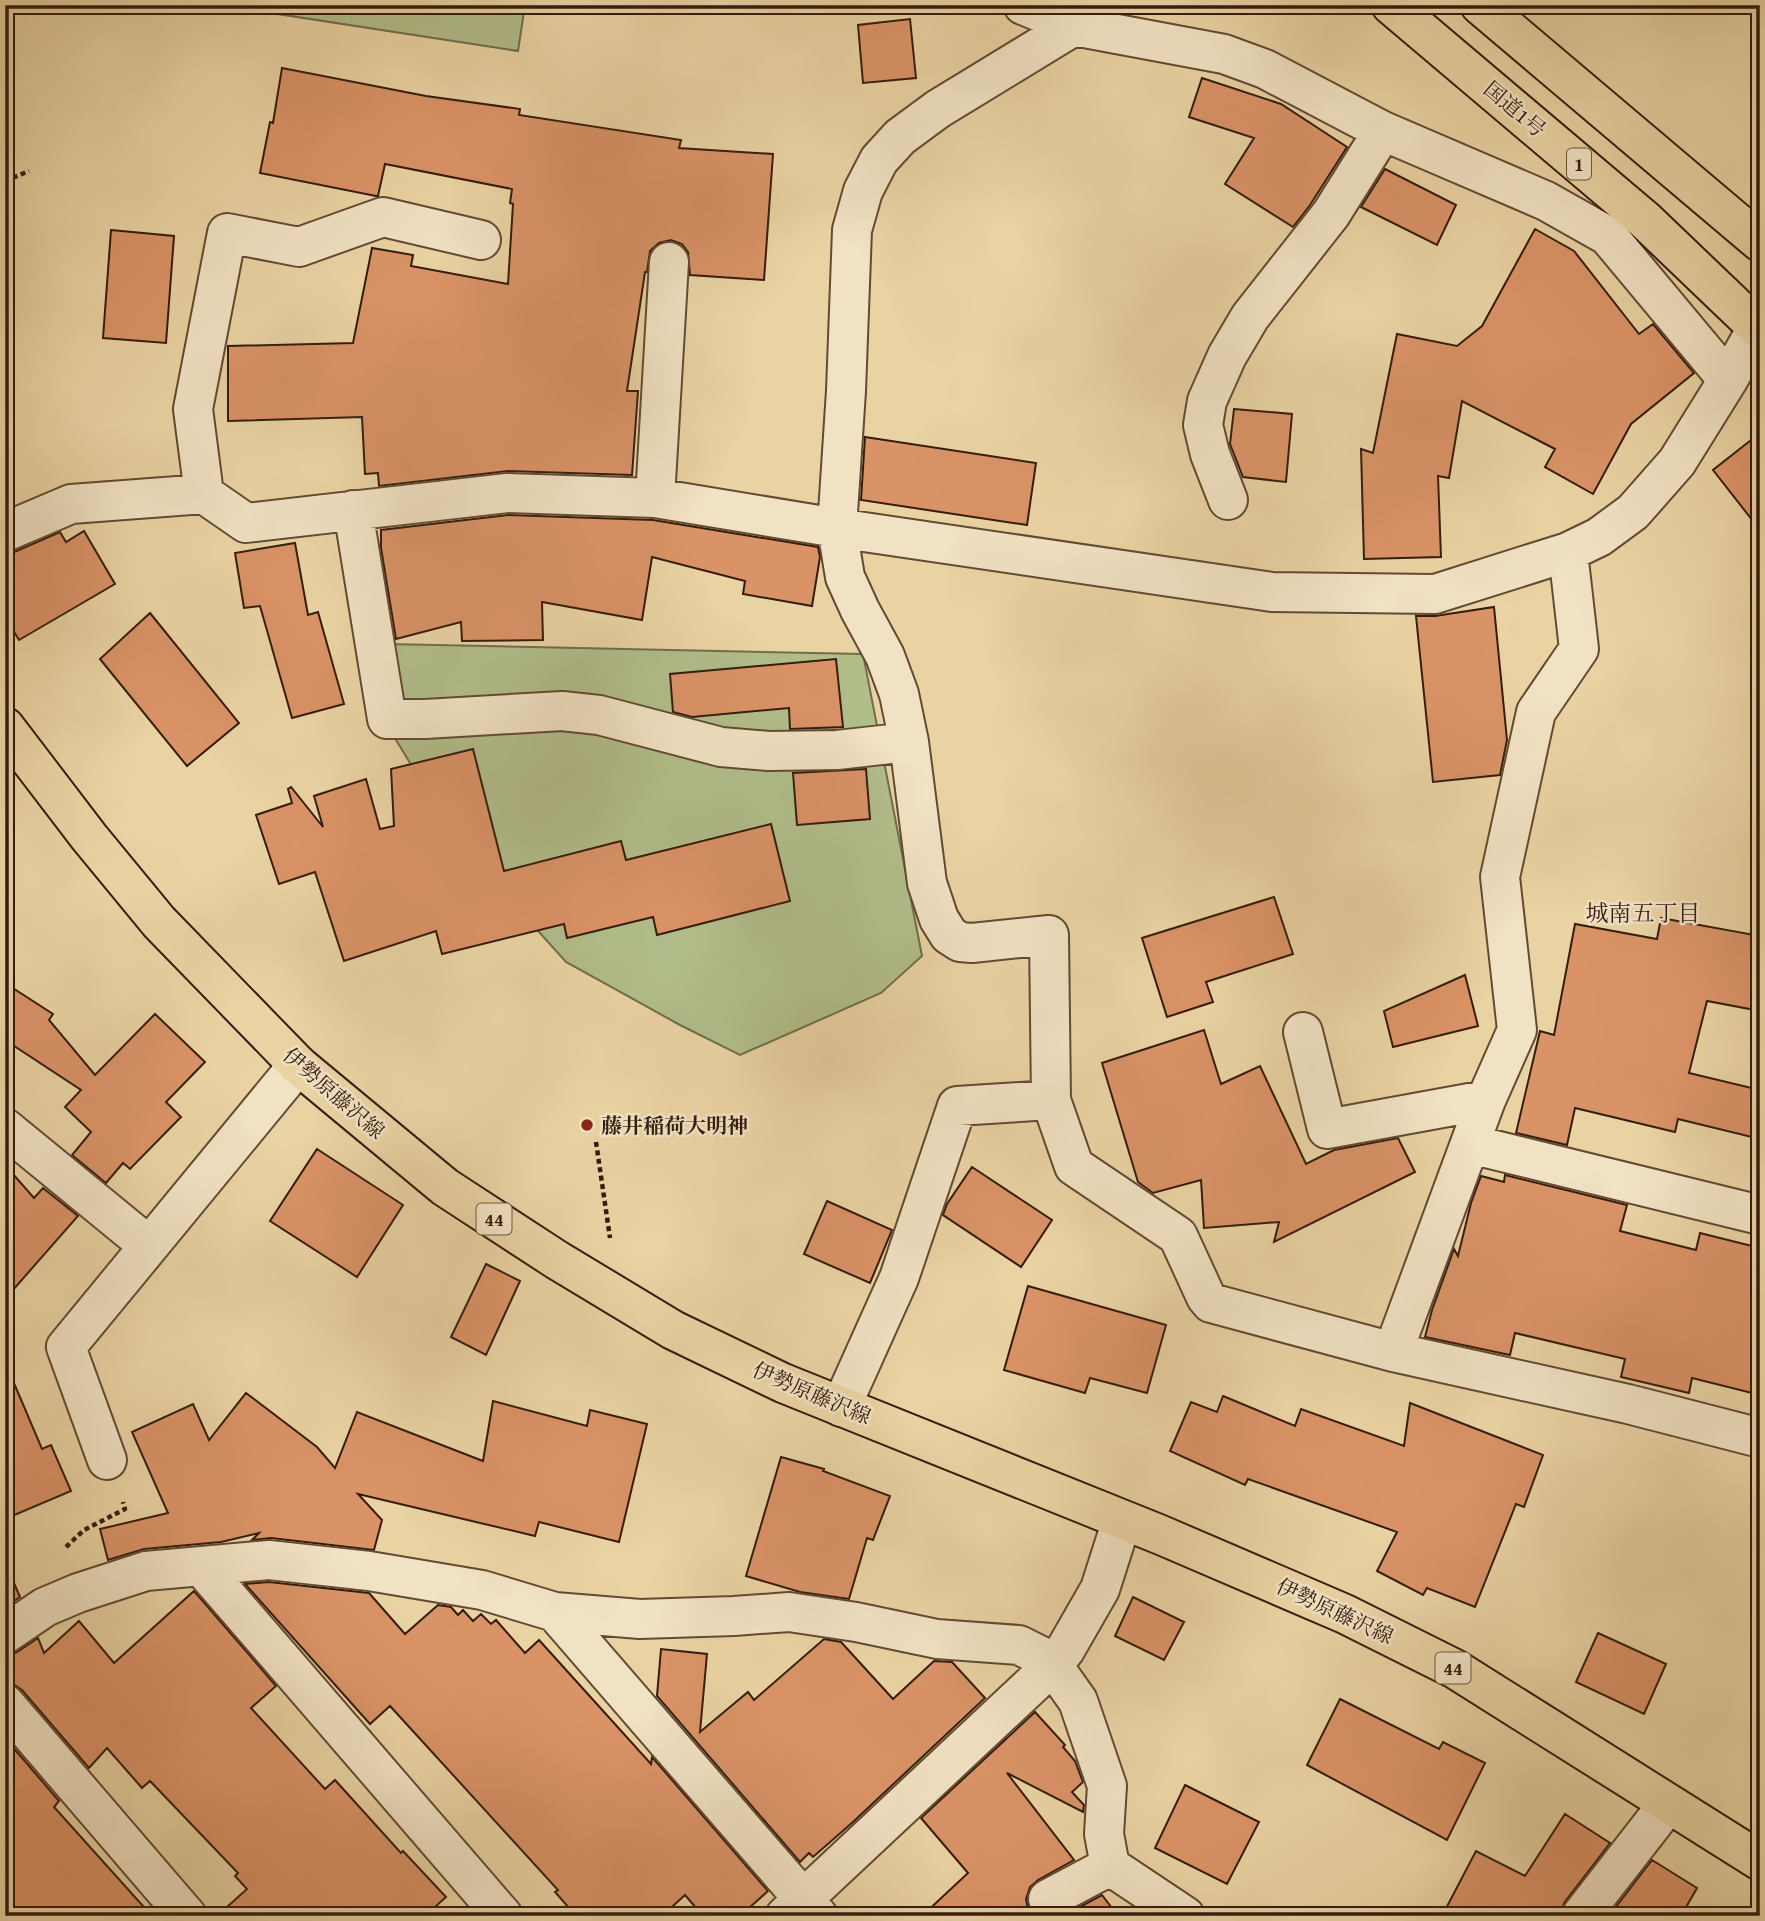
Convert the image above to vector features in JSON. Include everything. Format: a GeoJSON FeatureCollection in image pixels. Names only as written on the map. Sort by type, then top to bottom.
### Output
{"type":"FeatureCollection","features":[{"type":"Feature","properties":{"kind":"main road","name":"国道1号"},"geometry":{"type":"LineString","coordinates":[[1391,5],[1645,220],[1758,329]]}},
{"type":"Feature","properties":{"kind":"main road"},"geometry":{"type":"LineString","coordinates":[[1480,5],[1760,242]]}},
{"type":"Feature","properties":{"kind":"main road","name":"伊勢原藤沢線"},"geometry":{"type":"LineString","coordinates":[[5,727],[89,837],[159,922],[298,1065],[445,1187],[557,1260],[673,1330],[783,1383],[1122,1520],[1345,1614],[1455,1669],[1760,1861]]}},
{"type":"Feature","properties":{"kind":"street"},"geometry":{"type":"LineString","coordinates":[[1023,5],[1074,26],[1224,54],[1265,69],[1383,131],[1546,201],[1608,236],[1728,380]]}},
{"type":"Feature","properties":{"kind":"street"},"geometry":{"type":"LineString","coordinates":[[1074,26],[938,108],[900,137],[879,160],[863,191],[852,230],[846,391],[836,528],[845,577],[885,656],[899,694],[909,741],[927,883],[939,919],[949,935],[960,942],[1049,935],[1051,1100],[1074,1166],[1178,1236],[1211,1303],[1393,1352],[1629,1404],[1760,1438]]}},
{"type":"Feature","properties":{"kind":"street"},"geometry":{"type":"LineString","coordinates":[[1228,500],[1210,454],[1203,425],[1207,401],[1227,356],[1250,317],[1331,214],[1383,131]]}},
{"type":"Feature","properties":{"kind":"street"},"geometry":{"type":"LineString","coordinates":[[204,494],[193,409],[227,233],[299,247],[383,217],[481,240]]}},
{"type":"Feature","properties":{"kind":"street"},"geometry":{"type":"LineString","coordinates":[[655,498],[669,262]]}},
{"type":"Feature","properties":{"kind":"street"},"geometry":{"type":"LineString","coordinates":[[5,532],[71,504],[204,494],[246,523],[507,492],[655,498],[836,528],[1272,592],[1435,594],[1568,552],[1599,537],[1633,512],[1676,462],[1758,329]]}},
{"type":"Feature","properties":{"kind":"street"},"geometry":{"type":"LineString","coordinates":[[353,510],[387,719],[562,712],[599,715],[721,747],[769,751],[836,750],[909,741]]}},
{"type":"Feature","properties":{"kind":"street"},"geometry":{"type":"LineString","coordinates":[[1393,1352],[1486,1100],[1517,1030],[1500,877],[1536,712],[1579,649],[1568,552]]}},
{"type":"Feature","properties":{"kind":"street"},"geometry":{"type":"LineString","coordinates":[[1303,1032],[1327,1129],[1486,1100]]}},
{"type":"Feature","properties":{"kind":"street"},"geometry":{"type":"LineString","coordinates":[[107,1460],[66,1347],[298,1065]]}},
{"type":"Feature","properties":{"kind":"street"},"geometry":{"type":"LineString","coordinates":[[841,1407],[900,1278],[957,1106],[1051,1100]]}},
{"type":"Feature","properties":{"kind":"street"},"geometry":{"type":"LineString","coordinates":[[5,1128],[149,1246]]}},
{"type":"Feature","properties":{"kind":"street"},"geometry":{"type":"LineString","coordinates":[[1470,1144],[1760,1215]]}},
{"type":"Feature","properties":{"kind":"street"},"geometry":{"type":"LineString","coordinates":[[555,1612],[802,1910],[1053,1665],[1065,1650],[1100,1589],[1122,1520]]}},
{"type":"Feature","properties":{"kind":"street"},"geometry":{"type":"LineString","coordinates":[[5,1634],[45,1608],[78,1593],[146,1571],[269,1560],[369,1571],[482,1590],[555,1612],[640,1619],[789,1612],[856,1622],[937,1639],[1019,1646],[1049,1660],[1077,1701],[1107,1786],[1104,1834],[1110,1866],[1185,1916]]}},
{"type":"Feature","properties":{"kind":"street"},"geometry":{"type":"LineString","coordinates":[[201,1566],[503,1916]]}},
{"type":"Feature","properties":{"kind":"street"},"geometry":{"type":"LineString","coordinates":[[5,1704],[187,1916]]}},
{"type":"Feature","properties":{"kind":"street"},"geometry":{"type":"LineString","coordinates":[[1581,1916],[1668,1804]]}},
{"type":"Feature","properties":{"kind":"street"},"geometry":{"type":"LineString","coordinates":[[1048,1899],[1110,1866]]}},
{"type":"Feature","properties":{"kind":"path"},"geometry":{"type":"LineString","coordinates":[[5,181],[29,171]]}},
{"type":"Feature","properties":{"kind":"path"},"geometry":{"type":"LineString","coordinates":[[596,1142],[611,1245]]}},
{"type":"Feature","properties":{"kind":"path"},"geometry":{"type":"LineString","coordinates":[[45,1608],[49,1564],[84,1530],[125,1509],[107,1460]]}},
{"type":"Feature","properties":{"kind":"green space"},"geometry":{"type":"Polygon","coordinates":[[[219,5],[525,5],[518,51],[219,5]]]}},
{"type":"Feature","properties":{"kind":"green space"},"geometry":{"type":"Polygon","coordinates":[[[386,644],[863,654],[922,956],[881,993],[740,1055],[566,962],[459,843],[371,699],[386,644]]]}},
{"type":"Feature","properties":{"kind":"building"},"geometry":{"type":"Polygon","coordinates":[[[910,19],[916,78],[863,83],[858,25],[910,19]]]}},
{"type":"Feature","properties":{"kind":"building"},"geometry":{"type":"Polygon","coordinates":[[[282,68],[426,96],[520,109],[519,115],[681,140],[679,148],[773,154],[764,280],[690,275],[688,252],[682,244],[671,240],[659,243],[650,251],[627,391],[638,391],[632,475],[508,471],[379,486],[378,473],[365,474],[362,417],[228,421],[228,346],[353,343],[372,248],[413,255],[411,266],[508,284],[512,189],[385,164],[378,196],[260,173],[270,122],[273,123],[282,68]]]}},
{"type":"Feature","properties":{"kind":"building"},"geometry":{"type":"Polygon","coordinates":[[[1202,78],[1281,104],[1347,147],[1293,227],[1225,184],[1254,138],[1189,117],[1202,78]]]}},
{"type":"Feature","properties":{"kind":"building"},"geometry":{"type":"Polygon","coordinates":[[[1385,169],[1456,205],[1437,245],[1361,207],[1385,169]]]}},
{"type":"Feature","properties":{"kind":"building"},"geometry":{"type":"Polygon","coordinates":[[[1535,229],[1574,251],[1639,334],[1653,324],[1694,373],[1631,424],[1593,494],[1545,467],[1555,449],[1462,401],[1449,478],[1438,476],[1441,557],[1364,559],[1361,449],[1373,453],[1397,334],[1457,346],[1482,326],[1535,229]]]}},
{"type":"Feature","properties":{"kind":"building"},"geometry":{"type":"Polygon","coordinates":[[[111,230],[174,236],[166,343],[103,338],[111,230]]]}},
{"type":"Feature","properties":{"kind":"building"},"geometry":{"type":"Polygon","coordinates":[[[1234,409],[1292,414],[1286,482],[1243,477],[1230,444],[1234,409]]]}},
{"type":"Feature","properties":{"kind":"building"},"geometry":{"type":"Polygon","coordinates":[[[1760,433],[1760,530],[1713,470],[1760,433]]]}},
{"type":"Feature","properties":{"kind":"building"},"geometry":{"type":"Polygon","coordinates":[[[865,437],[1036,463],[1027,525],[861,500],[865,437]]]}},
{"type":"Feature","properties":{"kind":"building"},"geometry":{"type":"Polygon","coordinates":[[[508,515],[653,520],[818,547],[820,557],[812,606],[743,594],[745,581],[652,557],[642,620],[542,602],[543,640],[462,641],[461,622],[396,639],[381,548],[381,530],[508,515]]]}},
{"type":"Feature","properties":{"kind":"building"},"geometry":{"type":"Polygon","coordinates":[[[84,531],[115,584],[19,640],[5,617],[5,556],[60,532],[66,542],[84,531]]]}},
{"type":"Feature","properties":{"kind":"building"},"geometry":{"type":"Polygon","coordinates":[[[295,543],[308,615],[318,612],[344,704],[292,718],[260,606],[244,608],[235,553],[295,543]]]}},
{"type":"Feature","properties":{"kind":"building"},"geometry":{"type":"Polygon","coordinates":[[[1494,607],[1507,740],[1500,775],[1433,782],[1416,616],[1435,616],[1494,607]]]}},
{"type":"Feature","properties":{"kind":"building"},"geometry":{"type":"Polygon","coordinates":[[[150,613],[239,723],[187,766],[100,659],[150,613]]]}},
{"type":"Feature","properties":{"kind":"building"},"geometry":{"type":"Polygon","coordinates":[[[836,659],[843,727],[790,729],[789,708],[692,717],[673,712],[670,674],[836,659]]]}},
{"type":"Feature","properties":{"kind":"building"},"geometry":{"type":"Polygon","coordinates":[[[473,749],[504,871],[621,841],[626,860],[771,824],[790,901],[657,935],[653,917],[567,938],[564,924],[442,954],[436,931],[344,961],[315,872],[279,884],[256,815],[292,803],[288,789],[291,787],[323,827],[314,796],[366,779],[380,829],[394,826],[391,769],[473,749]]]}},
{"type":"Feature","properties":{"kind":"building"},"geometry":{"type":"Polygon","coordinates":[[[866,769],[870,819],[797,825],[793,773],[866,769]]]}},
{"type":"Feature","properties":{"kind":"building"},"geometry":{"type":"Polygon","coordinates":[[[1274,897],[1293,954],[1206,982],[1213,1002],[1167,1017],[1142,938],[1274,897]]]}},
{"type":"Feature","properties":{"kind":"building"},"geometry":{"type":"Polygon","coordinates":[[[1661,918],[1760,936],[1760,1011],[1707,1001],[1689,1073],[1760,1090],[1760,1139],[1678,1119],[1675,1132],[1575,1108],[1567,1145],[1516,1133],[1540,1031],[1554,1035],[1575,924],[1657,939],[1661,918]]]}},
{"type":"Feature","properties":{"kind":"building"},"geometry":{"type":"Polygon","coordinates":[[[1465,975],[1478,1026],[1393,1047],[1384,1011],[1465,975]]]}},
{"type":"Feature","properties":{"kind":"building"},"geometry":{"type":"Polygon","coordinates":[[[5,983],[53,1014],[49,1020],[95,1075],[155,1014],[205,1062],[166,1102],[181,1117],[130,1169],[123,1163],[106,1183],[72,1155],[91,1132],[65,1107],[81,1090],[5,1040],[5,983]]]}},
{"type":"Feature","properties":{"kind":"building"},"geometry":{"type":"Polygon","coordinates":[[[1204,1030],[1221,1084],[1260,1066],[1306,1164],[1334,1150],[1398,1138],[1415,1172],[1274,1242],[1279,1222],[1204,1228],[1201,1180],[1153,1193],[1138,1182],[1102,1063],[1204,1030]]]}},
{"type":"Feature","properties":{"kind":"building"},"geometry":{"type":"Polygon","coordinates":[[[317,1149],[403,1205],[357,1277],[270,1221],[317,1149]]]}},
{"type":"Feature","properties":{"kind":"building"},"geometry":{"type":"Polygon","coordinates":[[[5,1165],[34,1198],[43,1188],[78,1216],[5,1299],[5,1165]]]}},
{"type":"Feature","properties":{"kind":"building"},"geometry":{"type":"Polygon","coordinates":[[[972,1167],[1052,1220],[1021,1267],[943,1215],[947,1204],[972,1167]]]}},
{"type":"Feature","properties":{"kind":"building"},"geometry":{"type":"Polygon","coordinates":[[[1505,1175],[1627,1205],[1620,1231],[1696,1250],[1700,1233],[1760,1248],[1760,1395],[1692,1378],[1689,1393],[1621,1377],[1625,1359],[1515,1333],[1510,1355],[1425,1337],[1454,1249],[1458,1256],[1471,1203],[1481,1176],[1504,1182],[1505,1175]]]}},
{"type":"Feature","properties":{"kind":"building"},"geometry":{"type":"Polygon","coordinates":[[[827,1201],[892,1230],[870,1283],[804,1254],[827,1201]]]}},
{"type":"Feature","properties":{"kind":"building"},"geometry":{"type":"Polygon","coordinates":[[[486,1264],[520,1281],[486,1355],[451,1337],[486,1264]]]}},
{"type":"Feature","properties":{"kind":"building"},"geometry":{"type":"Polygon","coordinates":[[[1028,1286],[1166,1325],[1147,1393],[1090,1378],[1085,1393],[1004,1370],[1028,1286]]]}},
{"type":"Feature","properties":{"kind":"building"},"geometry":{"type":"Polygon","coordinates":[[[5,1362],[42,1449],[51,1445],[71,1491],[5,1519],[5,1362]]]}},
{"type":"Feature","properties":{"kind":"building"},"geometry":{"type":"Polygon","coordinates":[[[246,1393],[317,1447],[335,1468],[357,1412],[483,1461],[493,1401],[587,1426],[590,1410],[647,1424],[619,1542],[539,1522],[535,1536],[358,1494],[382,1520],[374,1550],[271,1538],[252,1540],[259,1533],[221,1542],[144,1549],[108,1560],[100,1529],[168,1513],[132,1432],[193,1404],[209,1440],[246,1393]]]}},
{"type":"Feature","properties":{"kind":"building"},"geometry":{"type":"Polygon","coordinates":[[[1223,1396],[1295,1426],[1301,1409],[1404,1446],[1410,1403],[1543,1455],[1524,1507],[1516,1504],[1475,1607],[1427,1588],[1423,1595],[1377,1571],[1397,1532],[1248,1479],[1245,1485],[1170,1451],[1191,1402],[1217,1412],[1223,1396]]]}},
{"type":"Feature","properties":{"kind":"building"},"geometry":{"type":"Polygon","coordinates":[[[781,1457],[824,1469],[823,1471],[890,1496],[873,1540],[867,1538],[849,1599],[800,1592],[746,1576],[781,1457]]]}},
{"type":"Feature","properties":{"kind":"building"},"geometry":{"type":"Polygon","coordinates":[[[5,1562],[20,1597],[5,1607],[5,1562]]]}},
{"type":"Feature","properties":{"kind":"building"},"geometry":{"type":"Polygon","coordinates":[[[269,1582],[369,1593],[405,1634],[438,1605],[451,1607],[458,1615],[463,1610],[473,1621],[481,1614],[491,1624],[496,1620],[525,1653],[539,1640],[651,1764],[652,1757],[768,1891],[740,1916],[703,1916],[685,1895],[662,1916],[576,1916],[555,1892],[558,1890],[390,1706],[370,1724],[245,1584],[269,1582]]]}},
{"type":"Feature","properties":{"kind":"building"},"geometry":{"type":"Polygon","coordinates":[[[194,1591],[276,1686],[251,1708],[325,1789],[335,1780],[401,1853],[403,1851],[446,1897],[425,1916],[217,1916],[247,1889],[235,1876],[238,1873],[150,1781],[142,1788],[107,1748],[89,1768],[22,1690],[13,1684],[5,1683],[5,1656],[17,1652],[38,1638],[44,1653],[79,1621],[114,1663],[194,1591]]]}},
{"type":"Feature","properties":{"kind":"building"},"geometry":{"type":"Polygon","coordinates":[[[1133,1597],[1184,1622],[1164,1660],[1115,1636],[1133,1597]]]}},
{"type":"Feature","properties":{"kind":"building"},"geometry":{"type":"Polygon","coordinates":[[[1598,1633],[1666,1664],[1644,1714],[1576,1682],[1598,1633]]]}},
{"type":"Feature","properties":{"kind":"building"},"geometry":{"type":"Polygon","coordinates":[[[824,1639],[841,1642],[893,1699],[934,1661],[952,1662],[985,1698],[853,1822],[813,1857],[809,1853],[800,1862],[657,1696],[661,1649],[707,1654],[700,1732],[748,1692],[754,1700],[824,1639]]]}},
{"type":"Feature","properties":{"kind":"building"},"geometry":{"type":"Polygon","coordinates":[[[1340,1699],[1439,1749],[1443,1742],[1485,1763],[1447,1840],[1307,1765],[1340,1699]]]}},
{"type":"Feature","properties":{"kind":"building"},"geometry":{"type":"Polygon","coordinates":[[[1035,1712],[1065,1745],[1063,1747],[1075,1761],[1083,1782],[1072,1792],[1084,1805],[1083,1812],[1007,1773],[1074,1860],[1030,1887],[1026,1899],[1028,1909],[1035,1916],[922,1916],[968,1873],[921,1818],[1035,1712]]]}},
{"type":"Feature","properties":{"kind":"building"},"geometry":{"type":"Polygon","coordinates":[[[5,1738],[59,1801],[54,1807],[152,1916],[5,1916],[5,1738]]]}},
{"type":"Feature","properties":{"kind":"building"},"geometry":{"type":"Polygon","coordinates":[[[1185,1785],[1259,1822],[1227,1884],[1155,1848],[1185,1785]]]}},
{"type":"Feature","properties":{"kind":"building"},"geometry":{"type":"Polygon","coordinates":[[[1565,1814],[1610,1843],[1564,1903],[1560,1916],[1442,1916],[1476,1851],[1525,1876],[1565,1814]]]}},
{"type":"Feature","properties":{"kind":"building"},"geometry":{"type":"Polygon","coordinates":[[[1652,1860],[1697,1888],[1681,1916],[1609,1916],[1652,1860]]]}},
{"type":"Feature","properties":{"kind":"building"},"geometry":{"type":"Polygon","coordinates":[[[1102,1895],[1118,1916],[1063,1916],[1102,1895]]]}},
{"type":"Feature","properties":{"kind":"place","name":"藤井稲荷大明神"},"geometry":{"type":"Point","coordinates":[587,1125]}},
{"type":"Feature","properties":{"kind":"district","name":"城南五丁目"},"geometry":{"type":"Point","coordinates":[1643,912]}}]}
